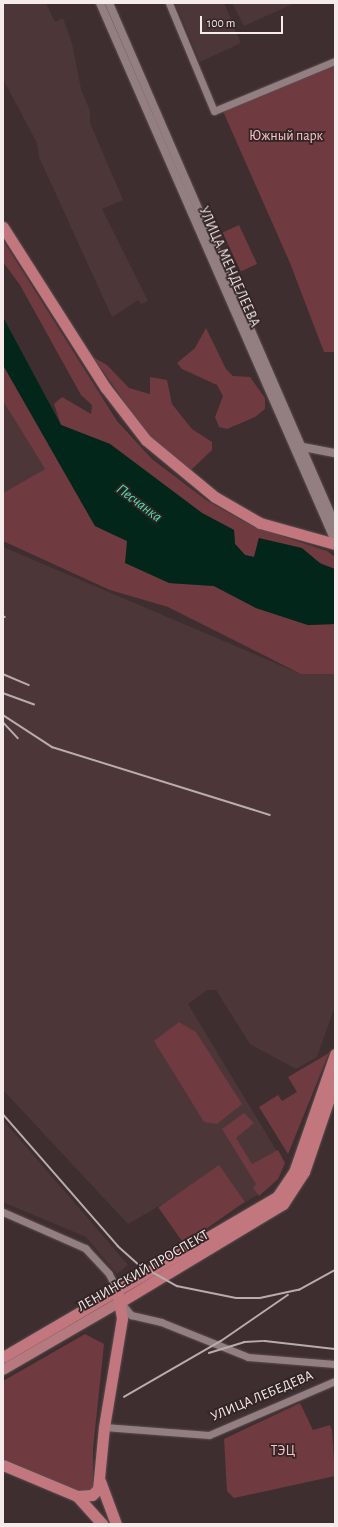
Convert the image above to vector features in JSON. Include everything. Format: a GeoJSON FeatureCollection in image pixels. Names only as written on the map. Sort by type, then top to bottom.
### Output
{"type":"FeatureCollection","features":[{"type":"Feature","properties":{"kind":"highway"},"geometry":{"type":"LineString","coordinates":[[3,227],[104,387],[146,440],[215,497],[260,524],[335,544]]}},
{"type":"Feature","properties":{"kind":"highway"},"geometry":{"type":"LineString","coordinates":[[290,1188],[335,1054]]}},
{"type":"Feature","properties":{"kind":"highway"},"geometry":{"type":"LineString","coordinates":[[290,1188],[335,1081]]}},
{"type":"Feature","properties":{"kind":"highway","name":"ЛЕНИНСКИЙ ПРОСПЕКТ"},"geometry":{"type":"LineString","coordinates":[[3,1357],[267,1205],[290,1188]]}},
{"type":"Feature","properties":{"kind":"highway","name":"ЛЕНИНСКИЙ ПРОСПЕКТ"},"geometry":{"type":"LineString","coordinates":[[120,1302],[265,1218],[290,1188]]}},
{"type":"Feature","properties":{"kind":"highway"},"geometry":{"type":"LineString","coordinates":[[77,1496],[92,1495],[100,1480],[104,1427],[122,1318],[117,1290]]}},
{"type":"Feature","properties":{"kind":"highway"},"geometry":{"type":"LineString","coordinates":[[3,1465],[77,1496],[102,1524]]}},
{"type":"Feature","properties":{"kind":"highway"},"geometry":{"type":"LineString","coordinates":[[100,1480],[116,1524]]}},
{"type":"Feature","properties":{"kind":"main road","name":"ЛЕНИНСКИЙ ПРОСПЕКТ"},"geometry":{"type":"LineString","coordinates":[[3,1370],[120,1302]]}},
{"type":"Feature","properties":{"kind":"street","name":"УЛИЦА МЕНДЕЛЕЕВА"},"geometry":{"type":"LineString","coordinates":[[100,3],[234,300],[303,447],[335,524]]}},
{"type":"Feature","properties":{"kind":"street","name":"УЛИЦА МЕНДЕЛЕЕВА"},"geometry":{"type":"LineString","coordinates":[[109,3],[335,541]]}},
{"type":"Feature","properties":{"kind":"street"},"geometry":{"type":"LineString","coordinates":[[169,3],[214,111],[335,61]]}},
{"type":"Feature","properties":{"kind":"street"},"geometry":{"type":"LineString","coordinates":[[303,447],[335,453]]}},
{"type":"Feature","properties":{"kind":"street"},"geometry":{"type":"LineString","coordinates":[[3,1212],[85,1248],[109,1274],[117,1290]]}},
{"type":"Feature","properties":{"kind":"street"},"geometry":{"type":"LineString","coordinates":[[120,1302],[131,1315],[161,1322],[248,1356],[335,1364]]}},
{"type":"Feature","properties":{"kind":"street","name":"УЛИЦА ЛЕБЕДЕВА"},"geometry":{"type":"LineString","coordinates":[[104,1427],[209,1435],[335,1381]]}},
{"type":"Feature","properties":{"kind":"shaded area"},"geometry":{"type":"Polygon","coordinates":[[[3,3],[46,3],[55,22],[63,18],[72,43],[81,89],[90,111],[90,123],[123,200],[102,209],[148,301],[141,304],[138,300],[112,317],[39,157],[37,143],[3,79],[3,3]]]}},
{"type":"Feature","properties":{"kind":"shaded area"},"geometry":{"type":"Polygon","coordinates":[[[175,3],[224,3],[241,43],[200,62],[175,3]]]}},
{"type":"Feature","properties":{"kind":"shaded area"},"geometry":{"type":"Polygon","coordinates":[[[232,3],[295,3],[244,26],[232,3]]]}},
{"type":"Feature","properties":{"kind":"shaded area"},"geometry":{"type":"Polygon","coordinates":[[[3,401],[45,469],[3,493],[3,401]]]}},
{"type":"Feature","properties":{"kind":"shaded area"},"geometry":{"type":"Polygon","coordinates":[[[3,547],[301,674],[335,674],[335,1006],[317,1057],[296,1069],[250,1044],[216,990],[207,990],[188,1004],[284,1163],[278,1179],[264,1191],[182,1239],[161,1205],[128,1224],[3,1090],[3,547]]]}},
{"type":"Feature","properties":{"kind":"shaded area"},"geometry":{"type":"Polygon","coordinates":[[[3,1120],[128,1265],[117,1274],[86,1237],[3,1202],[3,1120]]]}},
{"type":"Feature","properties":{"kind":"green space","name":"Южный парк"},"geometry":{"type":"Polygon","coordinates":[[[335,62],[335,352],[324,352],[290,263],[222,109],[335,62]]]}},
{"type":"Feature","properties":{"kind":"green space"},"geometry":{"type":"Polygon","coordinates":[[[239,225],[257,264],[241,272],[223,233],[239,225]]]}},
{"type":"Feature","properties":{"kind":"green space"},"geometry":{"type":"Polygon","coordinates":[[[3,240],[117,421],[152,459],[206,500],[254,527],[327,551],[335,557],[335,569],[259,538],[254,557],[245,555],[235,544],[234,530],[202,513],[110,444],[61,425],[54,404],[62,397],[91,414],[92,405],[81,395],[20,285],[3,262],[3,240]]]}},
{"type":"Feature","properties":{"kind":"green space"},"geometry":{"type":"Polygon","coordinates":[[[206,328],[226,369],[233,376],[250,377],[265,398],[265,409],[255,417],[227,429],[219,427],[215,417],[223,396],[217,385],[182,369],[177,363],[195,348],[206,328]]]}},
{"type":"Feature","properties":{"kind":"green space"},"geometry":{"type":"Polygon","coordinates":[[[93,357],[107,365],[129,388],[150,394],[150,377],[167,380],[172,404],[192,429],[212,442],[212,450],[189,472],[147,434],[93,357]]]}},
{"type":"Feature","properties":{"kind":"green space"},"geometry":{"type":"Polygon","coordinates":[[[3,365],[95,526],[127,541],[169,583],[214,586],[256,608],[308,625],[335,624],[335,674],[301,674],[168,607],[110,590],[3,541],[3,493],[45,469],[3,401],[3,365]]]}},
{"type":"Feature","properties":{"kind":"green space"},"geometry":{"type":"Polygon","coordinates":[[[179,1022],[196,1032],[242,1104],[217,1124],[204,1122],[154,1041],[179,1022]]]}},
{"type":"Feature","properties":{"kind":"green space"},"geometry":{"type":"Polygon","coordinates":[[[329,1053],[288,1154],[259,1107],[278,1095],[282,1101],[297,1092],[288,1077],[329,1053]]]}},
{"type":"Feature","properties":{"kind":"green space"},"geometry":{"type":"Polygon","coordinates":[[[244,1113],[254,1123],[236,1138],[252,1164],[278,1150],[285,1163],[278,1179],[259,1196],[253,1188],[256,1184],[222,1129],[244,1113]]]}},
{"type":"Feature","properties":{"kind":"green space"},"geometry":{"type":"Polygon","coordinates":[[[219,1165],[245,1202],[184,1244],[158,1207],[219,1165]]]}},
{"type":"Feature","properties":{"kind":"green space"},"geometry":{"type":"Polygon","coordinates":[[[85,1334],[104,1344],[93,1449],[93,1488],[83,1494],[3,1459],[3,1381],[85,1334]]]}},
{"type":"Feature","properties":{"kind":"green space","name":"ТЭЦ"},"geometry":{"type":"Polygon","coordinates":[[[300,1403],[313,1430],[330,1425],[332,1430],[335,1476],[234,1498],[227,1491],[224,1439],[300,1403]]]}},
{"type":"Feature","properties":{"kind":"water","name":"Песчанка"},"geometry":{"type":"Polygon","coordinates":[[[3,317],[61,425],[110,444],[202,513],[234,530],[235,544],[245,555],[254,557],[259,538],[302,548],[321,564],[335,569],[335,624],[308,625],[256,608],[214,586],[169,583],[125,563],[127,541],[95,526],[3,365],[3,317]]]}},
{"type":"Feature","properties":{"kind":"railway"},"geometry":{"type":"LineString","coordinates":[[3,674],[29,685]]}},
{"type":"Feature","properties":{"kind":"railway"},"geometry":{"type":"LineString","coordinates":[[3,693],[34,704]]}},
{"type":"Feature","properties":{"kind":"railway"},"geometry":{"type":"LineString","coordinates":[[3,715],[52,747],[270,815]]}},
{"type":"Feature","properties":{"kind":"railway"},"geometry":{"type":"LineString","coordinates":[[3,722],[18,738]]}},
{"type":"Feature","properties":{"kind":"railway"},"geometry":{"type":"LineString","coordinates":[[3,1114],[118,1246],[138,1264],[177,1286],[236,1298],[260,1298],[299,1290],[335,1270]]}},
{"type":"Feature","properties":{"kind":"railway"},"geometry":{"type":"LineString","coordinates":[[124,1397],[221,1341],[288,1295]]}},
{"type":"Feature","properties":{"kind":"railway"},"geometry":{"type":"LineString","coordinates":[[209,1353],[244,1342],[265,1341],[335,1349]]}}]}
